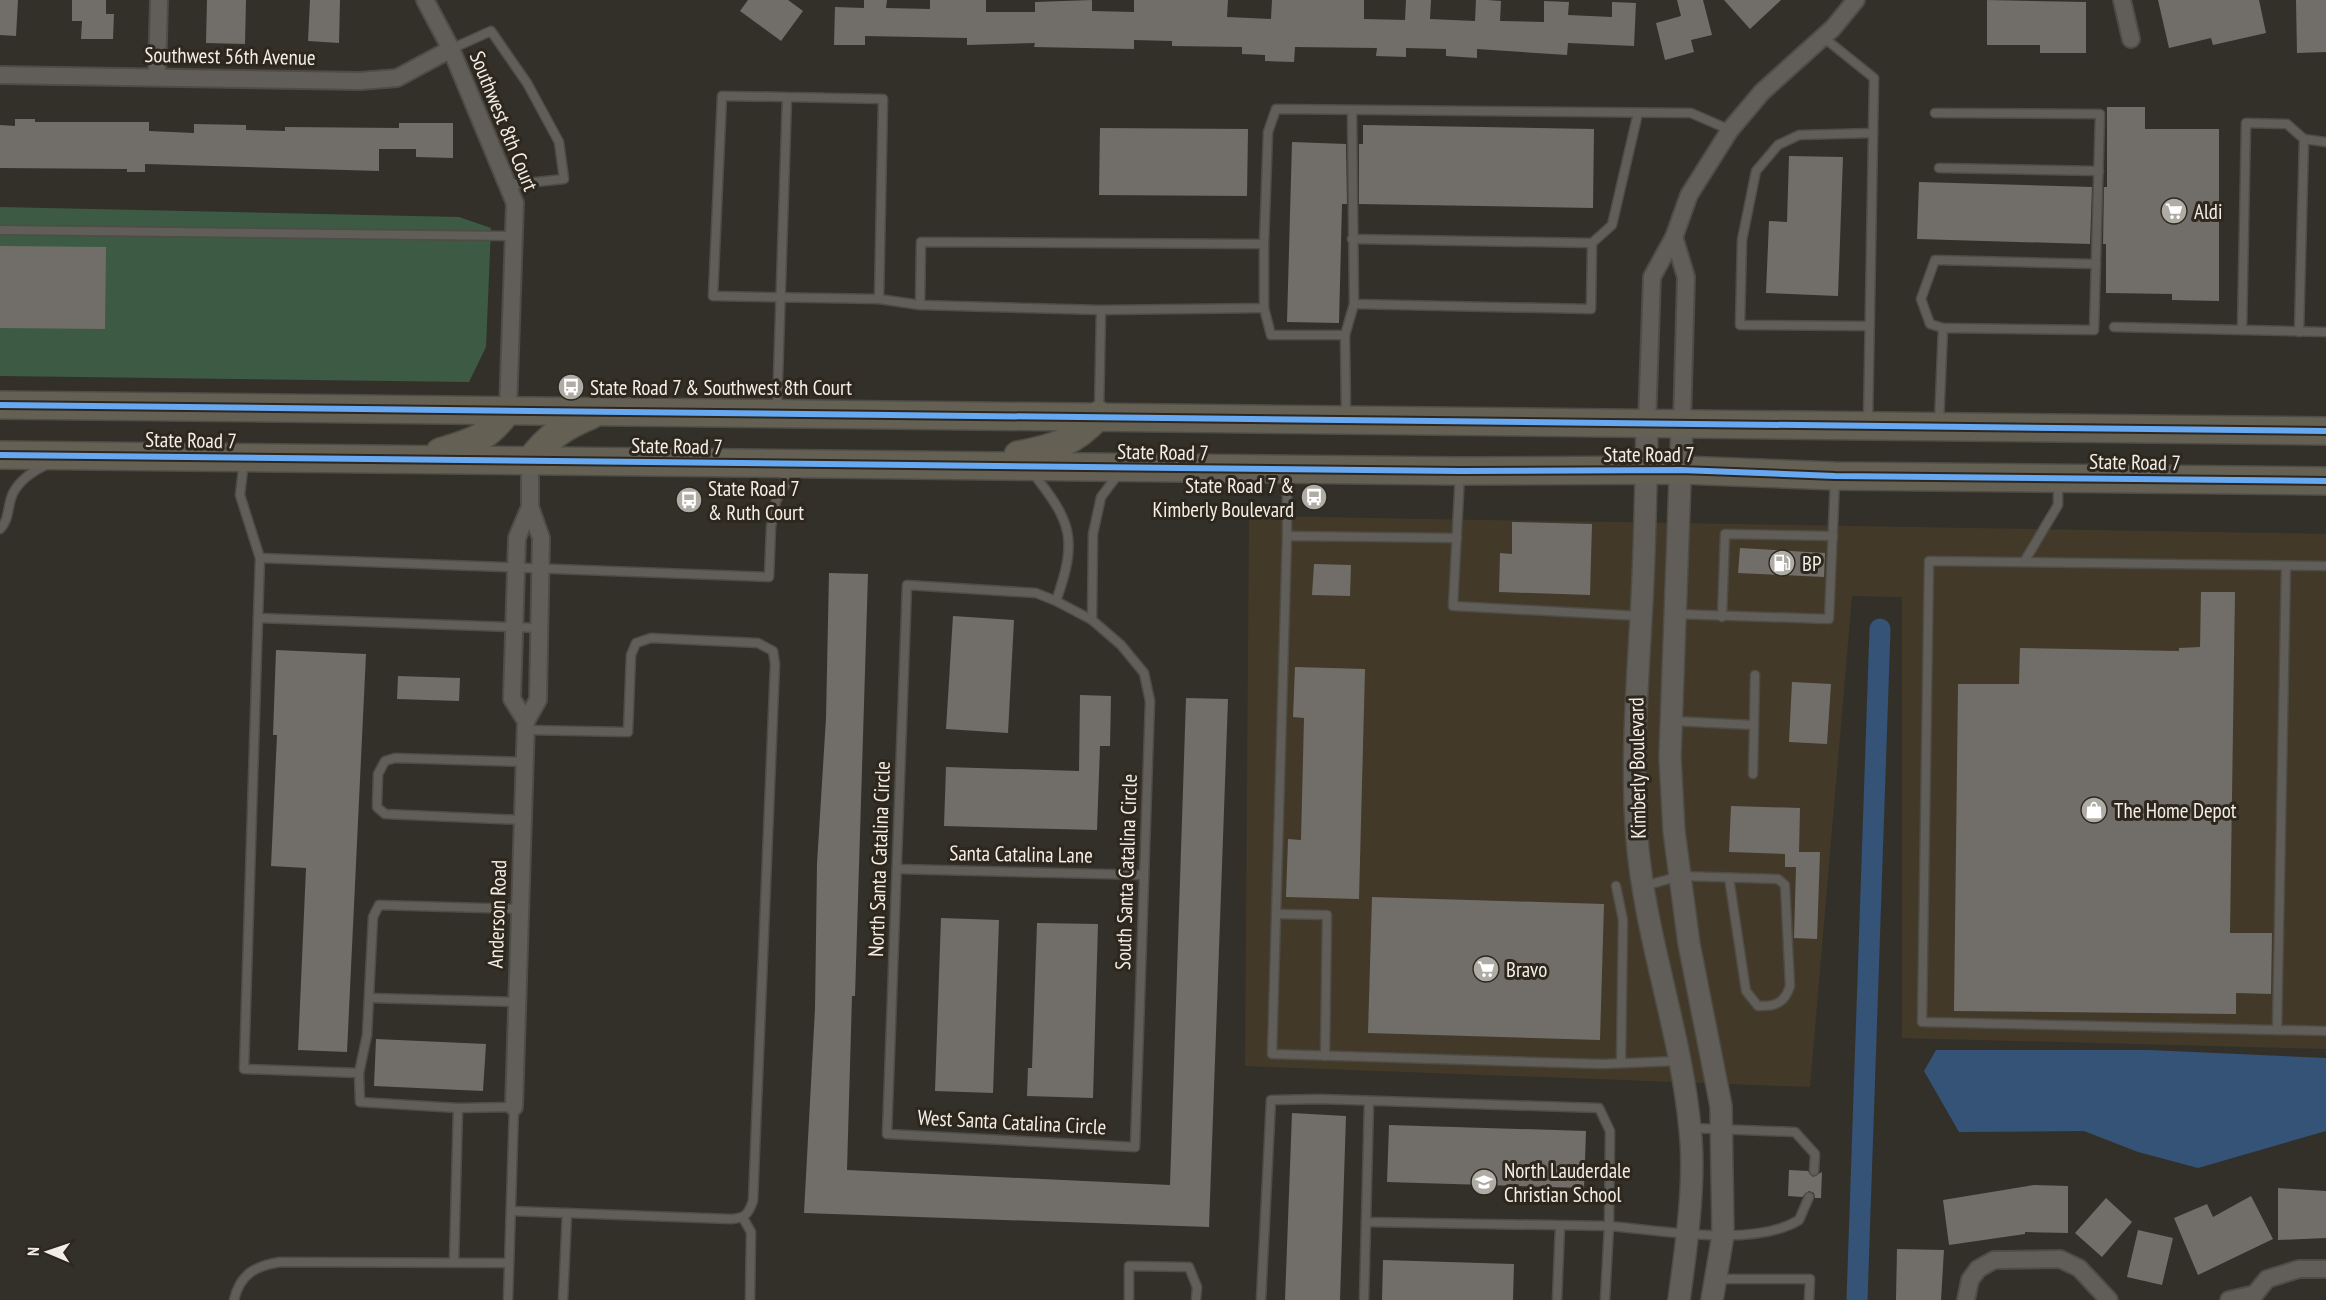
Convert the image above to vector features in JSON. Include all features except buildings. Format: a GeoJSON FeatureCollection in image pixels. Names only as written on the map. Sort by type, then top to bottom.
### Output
{"type":"FeatureCollection","features":[{"type":"Feature","properties":{"kind":"main road","name":"State Road 7"},"geometry":{"type":"LineString","coordinates":[[0,405],[1099,415],[2326,431]]}},
{"type":"Feature","properties":{"kind":"main road"},"geometry":{"type":"LineString","coordinates":[[410,460],[478,441],[495,428],[508,410]]}},
{"type":"Feature","properties":{"kind":"main road"},"geometry":{"type":"LineString","coordinates":[[530,461],[544,442],[562,427],[598,412]]}},
{"type":"Feature","properties":{"kind":"main road"},"geometry":{"type":"LineString","coordinates":[[961,466],[1055,448],[1083,432],[1099,415]]}},
{"type":"Feature","properties":{"kind":"main road","name":"State Road 7"},"geometry":{"type":"LineString","coordinates":[[0,455],[1287,470],[1681,470],[1835,476],[2326,481]]}},
{"type":"Feature","properties":{"kind":"street"},"geometry":{"type":"LineString","coordinates":[[157,77],[159,0]]}},
{"type":"Feature","properties":{"kind":"street","name":"Southwest 8th Court"},"geometry":{"type":"LineString","coordinates":[[425,0],[451,49],[515,203],[508,410]]}},
{"type":"Feature","properties":{"kind":"street","name":"Kimberly Boulevard"},"geometry":{"type":"LineString","coordinates":[[1679,1300],[1689,1210],[1690,1128],[1679,1061],[1642,887],[1637,838],[1634,719],[1641,616],[1652,277],[1674,237],[1689,195],[1730,130],[1762,92],[1823,37],[1856,0]]}},
{"type":"Feature","properties":{"kind":"street"},"geometry":{"type":"LineString","coordinates":[[2122,0],[2131,39]]}},
{"type":"Feature","properties":{"kind":"street","name":"Southwest 56th Avenue"},"geometry":{"type":"LineString","coordinates":[[0,75],[360,81],[397,78],[451,49]]}},
{"type":"Feature","properties":{"kind":"street","name":"Kimberly Boulevard"},"geometry":{"type":"LineString","coordinates":[[1674,237],[1686,277],[1670,757],[1674,831],[1689,944],[1721,1106],[1723,1128],[1723,1235],[1712,1300]]}},
{"type":"Feature","properties":{"kind":"street","name":"Anderson Road"},"geometry":{"type":"LineString","coordinates":[[514,1107],[526,726],[538,700],[541,538],[530,507],[530,461]]}},
{"type":"Feature","properties":{"kind":"street","name":"Anderson Road"},"geometry":{"type":"LineString","coordinates":[[526,726],[512,699],[517,538],[530,507]]}},
{"type":"Feature","properties":{"kind":"street"},"geometry":{"type":"LineString","coordinates":[[1966,1300],[1970,1280],[1978,1269],[1994,1260],[2060,1259],[2079,1268],[2108,1300]]}},
{"type":"Feature","properties":{"kind":"street"},"geometry":{"type":"LineString","coordinates":[[2229,1300],[2255,1297],[2267,1279],[2299,1269],[2326,1269]]}},
{"type":"Feature","properties":{"kind":"lane"},"geometry":{"type":"LineString","coordinates":[[451,49],[491,31],[527,83],[559,142],[564,179],[508,185]]}},
{"type":"Feature","properties":{"kind":"lane"},"geometry":{"type":"LineString","coordinates":[[1823,37],[1874,78],[1868,426]]}},
{"type":"Feature","properties":{"kind":"lane"},"geometry":{"type":"LineString","coordinates":[[879,299],[884,99],[722,96],[713,296],[879,299],[920,305],[1101,310],[1264,308]]}},
{"type":"Feature","properties":{"kind":"lane"},"geometry":{"type":"LineString","coordinates":[[777,412],[786,97]]}},
{"type":"Feature","properties":{"kind":"lane"},"geometry":{"type":"LineString","coordinates":[[1345,335],[1271,335],[1264,308],[1264,244],[1268,132],[1276,109],[1691,113],[1730,130]]}},
{"type":"Feature","properties":{"kind":"lane"},"geometry":{"type":"LineString","coordinates":[[1346,419],[1345,335],[1354,304],[1353,110]]}},
{"type":"Feature","properties":{"kind":"lane"},"geometry":{"type":"LineString","coordinates":[[1352,239],[1592,243],[1612,225],[1638,113]]}},
{"type":"Feature","properties":{"kind":"lane"},"geometry":{"type":"LineString","coordinates":[[1935,114],[2100,114],[2099,171],[2094,330],[1943,328],[1930,324],[1921,299],[1935,260],[2096,264]]}},
{"type":"Feature","properties":{"kind":"lane"},"geometry":{"type":"LineString","coordinates":[[2242,330],[2246,123],[2287,124],[2304,139],[2326,142]]}},
{"type":"Feature","properties":{"kind":"lane"},"geometry":{"type":"LineString","coordinates":[[1869,326],[1740,325],[1742,240],[1756,171],[1778,145],[1799,135],[1873,133]]}},
{"type":"Feature","properties":{"kind":"lane"},"geometry":{"type":"LineString","coordinates":[[2299,332],[2304,139]]}},
{"type":"Feature","properties":{"kind":"lane"},"geometry":{"type":"LineString","coordinates":[[1939,168],[2099,171]]}},
{"type":"Feature","properties":{"kind":"lane"},"geometry":{"type":"LineString","coordinates":[[0,230],[514,236]]}},
{"type":"Feature","properties":{"kind":"lane"},"geometry":{"type":"LineString","coordinates":[[920,305],[921,242],[1264,244]]}},
{"type":"Feature","properties":{"kind":"lane"},"geometry":{"type":"LineString","coordinates":[[1354,304],[1591,309],[1592,243]]}},
{"type":"Feature","properties":{"kind":"lane"},"geometry":{"type":"LineString","coordinates":[[1099,415],[1101,310]]}},
{"type":"Feature","properties":{"kind":"lane"},"geometry":{"type":"LineString","coordinates":[[2114,327],[2326,332]]}},
{"type":"Feature","properties":{"kind":"lane"},"geometry":{"type":"LineString","coordinates":[[1939,427],[1943,328]]}},
{"type":"Feature","properties":{"kind":"lane"},"geometry":{"type":"LineString","coordinates":[[0,529],[6,523],[14,493],[30,473],[65,455]]}},
{"type":"Feature","properties":{"kind":"lane"},"geometry":{"type":"LineString","coordinates":[[245,458],[240,495],[260,558],[244,1068],[359,1072]]}},
{"type":"Feature","properties":{"kind":"lane"},"geometry":{"type":"LineString","coordinates":[[260,558],[770,577],[771,527],[776,501],[785,485],[786,464]]}},
{"type":"Feature","properties":{"kind":"lane"},"geometry":{"type":"LineString","coordinates":[[1028,467],[1054,500],[1066,521],[1070,545],[1068,563],[1056,601]]}},
{"type":"Feature","properties":{"kind":"lane"},"geometry":{"type":"LineString","coordinates":[[1092,620],[1093,534],[1101,497],[1124,467]]}},
{"type":"Feature","properties":{"kind":"lane"},"geometry":{"type":"LineString","coordinates":[[1287,470],[1272,1054],[1621,1063],[1679,1061]]}},
{"type":"Feature","properties":{"kind":"lane"},"geometry":{"type":"LineString","coordinates":[[1460,471],[1453,606],[1641,616]]}},
{"type":"Feature","properties":{"kind":"lane"},"geometry":{"type":"LineString","coordinates":[[1674,614],[1829,619],[1835,476]]}},
{"type":"Feature","properties":{"kind":"lane"},"geometry":{"type":"LineString","coordinates":[[2024,562],[2058,505],[2058,478]]}},
{"type":"Feature","properties":{"kind":"lane"},"geometry":{"type":"LineString","coordinates":[[1722,617],[1725,534],[1833,536]]}},
{"type":"Feature","properties":{"kind":"lane"},"geometry":{"type":"LineString","coordinates":[[1287,536],[1457,538]]}},
{"type":"Feature","properties":{"kind":"lane"},"geometry":{"type":"LineString","coordinates":[[2326,566],[1929,561],[1922,1022],[2326,1031]]}},
{"type":"Feature","properties":{"kind":"lane"},"geometry":{"type":"LineString","coordinates":[[2277,1030],[2286,566]]}},
{"type":"Feature","properties":{"kind":"lane","name":"South Santa Catalina Circle"},"geometry":{"type":"LineString","coordinates":[[907,585],[1036,593],[1092,620],[1120,645],[1144,673],[1150,701],[1135,1147]]}},
{"type":"Feature","properties":{"kind":"lane","name":"North Santa Catalina Circle"},"geometry":{"type":"LineString","coordinates":[[887,1134],[907,585]]}},
{"type":"Feature","properties":{"kind":"lane"},"geometry":{"type":"LineString","coordinates":[[258,618],[539,628]]}},
{"type":"Feature","properties":{"kind":"lane"},"geometry":{"type":"LineString","coordinates":[[511,1211],[743,1218],[749,1212],[753,1201],[775,674],[773,651],[758,643],[651,638],[636,643],[631,655],[628,732],[526,726]]}},
{"type":"Feature","properties":{"kind":"lane"},"geometry":{"type":"LineString","coordinates":[[1753,774],[1755,675]]}},
{"type":"Feature","properties":{"kind":"lane"},"geometry":{"type":"LineString","coordinates":[[1671,721],[1754,725]]}},
{"type":"Feature","properties":{"kind":"lane"},"geometry":{"type":"LineString","coordinates":[[523,820],[385,814],[377,807],[378,774],[385,761],[395,758],[525,762]]}},
{"type":"Feature","properties":{"kind":"lane","name":"Santa Catalina Lane"},"geometry":{"type":"LineString","coordinates":[[897,869],[1144,874]]}},
{"type":"Feature","properties":{"kind":"lane"},"geometry":{"type":"LineString","coordinates":[[1642,887],[1680,876],[1778,879],[1785,885],[1790,986],[1786,998],[1778,1004],[1758,1006],[1746,991],[1729,878]]}},
{"type":"Feature","properties":{"kind":"lane"},"geometry":{"type":"LineString","coordinates":[[1616,886],[1623,920],[1621,1063]]}},
{"type":"Feature","properties":{"kind":"lane"},"geometry":{"type":"LineString","coordinates":[[508,1300],[514,1107],[458,1108],[360,1102],[359,1072],[367,1035],[373,917],[379,905],[520,909]]}},
{"type":"Feature","properties":{"kind":"lane"},"geometry":{"type":"LineString","coordinates":[[1276,914],[1327,915],[1325,1056]]}},
{"type":"Feature","properties":{"kind":"lane"},"geometry":{"type":"LineString","coordinates":[[370,998],[517,1002]]}},
{"type":"Feature","properties":{"kind":"lane"},"geometry":{"type":"LineString","coordinates":[[1261,1300],[1271,1101],[1369,1101],[1599,1108],[1610,1131],[1609,1226],[1605,1300]]}},
{"type":"Feature","properties":{"kind":"lane"},"geometry":{"type":"LineString","coordinates":[[1364,1300],[1369,1101]]}},
{"type":"Feature","properties":{"kind":"lane"},"geometry":{"type":"LineString","coordinates":[[454,1262],[458,1108]]}},
{"type":"Feature","properties":{"kind":"lane"},"geometry":{"type":"LineString","coordinates":[[1690,1128],[1795,1132],[1815,1154],[1814,1171]]}},
{"type":"Feature","properties":{"kind":"lane","name":"West Santa Catalina Circle"},"geometry":{"type":"LineString","coordinates":[[887,1134],[1135,1147]]}},
{"type":"Feature","properties":{"kind":"lane"},"geometry":{"type":"LineString","coordinates":[[1366,1222],[1609,1226],[1723,1235],[1768,1233],[1791,1225],[1804,1212],[1809,1197]]}},
{"type":"Feature","properties":{"kind":"lane"},"geometry":{"type":"LineString","coordinates":[[563,1300],[567,1213]]}},
{"type":"Feature","properties":{"kind":"lane"},"geometry":{"type":"LineString","coordinates":[[743,1218],[751,1232],[750,1300]]}},
{"type":"Feature","properties":{"kind":"lane"},"geometry":{"type":"LineString","coordinates":[[1557,1300],[1560,1226]]}},
{"type":"Feature","properties":{"kind":"lane"},"geometry":{"type":"LineString","coordinates":[[234,1300],[238,1287],[250,1270],[269,1264],[509,1263]]}},
{"type":"Feature","properties":{"kind":"lane"},"geometry":{"type":"LineString","coordinates":[[1129,1300],[1129,1266],[1189,1267],[1197,1287],[1196,1300]]}},
{"type":"Feature","properties":{"kind":"lane"},"geometry":{"type":"LineString","coordinates":[[1716,1279],[1810,1280],[1809,1300]]}},
{"type":"Feature","properties":{"kind":"shaded area"},"geometry":{"type":"Polygon","coordinates":[[[1249,516],[2326,534],[2326,1049],[1902,1038],[1902,597],[1852,596],[1810,1087],[1245,1066],[1249,516]]]}},
{"type":"Feature","properties":{"kind":"green space"},"geometry":{"type":"Polygon","coordinates":[[[0,207],[459,217],[491,228],[486,347],[469,382],[0,376],[0,207]]]}},
{"type":"Feature","properties":{"kind":"water"},"geometry":{"type":"Polygon","coordinates":[[[1936,1050],[2149,1050],[2326,1058],[2326,1131],[2198,1168],[2138,1152],[2084,1131],[1959,1132],[1924,1071],[1936,1050]]]}},
{"type":"Feature","properties":{"kind":"waterway"},"geometry":{"type":"LineString","coordinates":[[1857,1300],[1880,629]]}},
{"type":"Feature","properties":{"kind":"cycle path"},"geometry":{"type":"LineString","coordinates":[[0,405],[2326,431]]}},
{"type":"Feature","properties":{"kind":"cycle path"},"geometry":{"type":"LineString","coordinates":[[0,455],[1460,471],[1681,470],[1835,476],[2326,481]]}},
{"type":"Feature","properties":{"kind":"place","name":"Aldi"},"geometry":{"type":"Point","coordinates":[2174,211]}},
{"type":"Feature","properties":{"kind":"place","name":"State Road 7 & Southwest 8th Court"},"geometry":{"type":"Point","coordinates":[571,387]}},
{"type":"Feature","properties":{"kind":"place","name":"State Road 7 & Kimberly Boulevard"},"geometry":{"type":"Point","coordinates":[1314,497]}},
{"type":"Feature","properties":{"kind":"place","name":"State Road 7 & Ruth Court"},"geometry":{"type":"Point","coordinates":[689,500]}},
{"type":"Feature","properties":{"kind":"place","name":"BP"},"geometry":{"type":"Point","coordinates":[1782,563]}},
{"type":"Feature","properties":{"kind":"place","name":"The Home Depot"},"geometry":{"type":"Point","coordinates":[2094,810]}},
{"type":"Feature","properties":{"kind":"place","name":"Bravo"},"geometry":{"type":"Point","coordinates":[1486,969]}},
{"type":"Feature","properties":{"kind":"place","name":"North Lauderdale Christian School"},"geometry":{"type":"Point","coordinates":[1484,1182]}}]}
